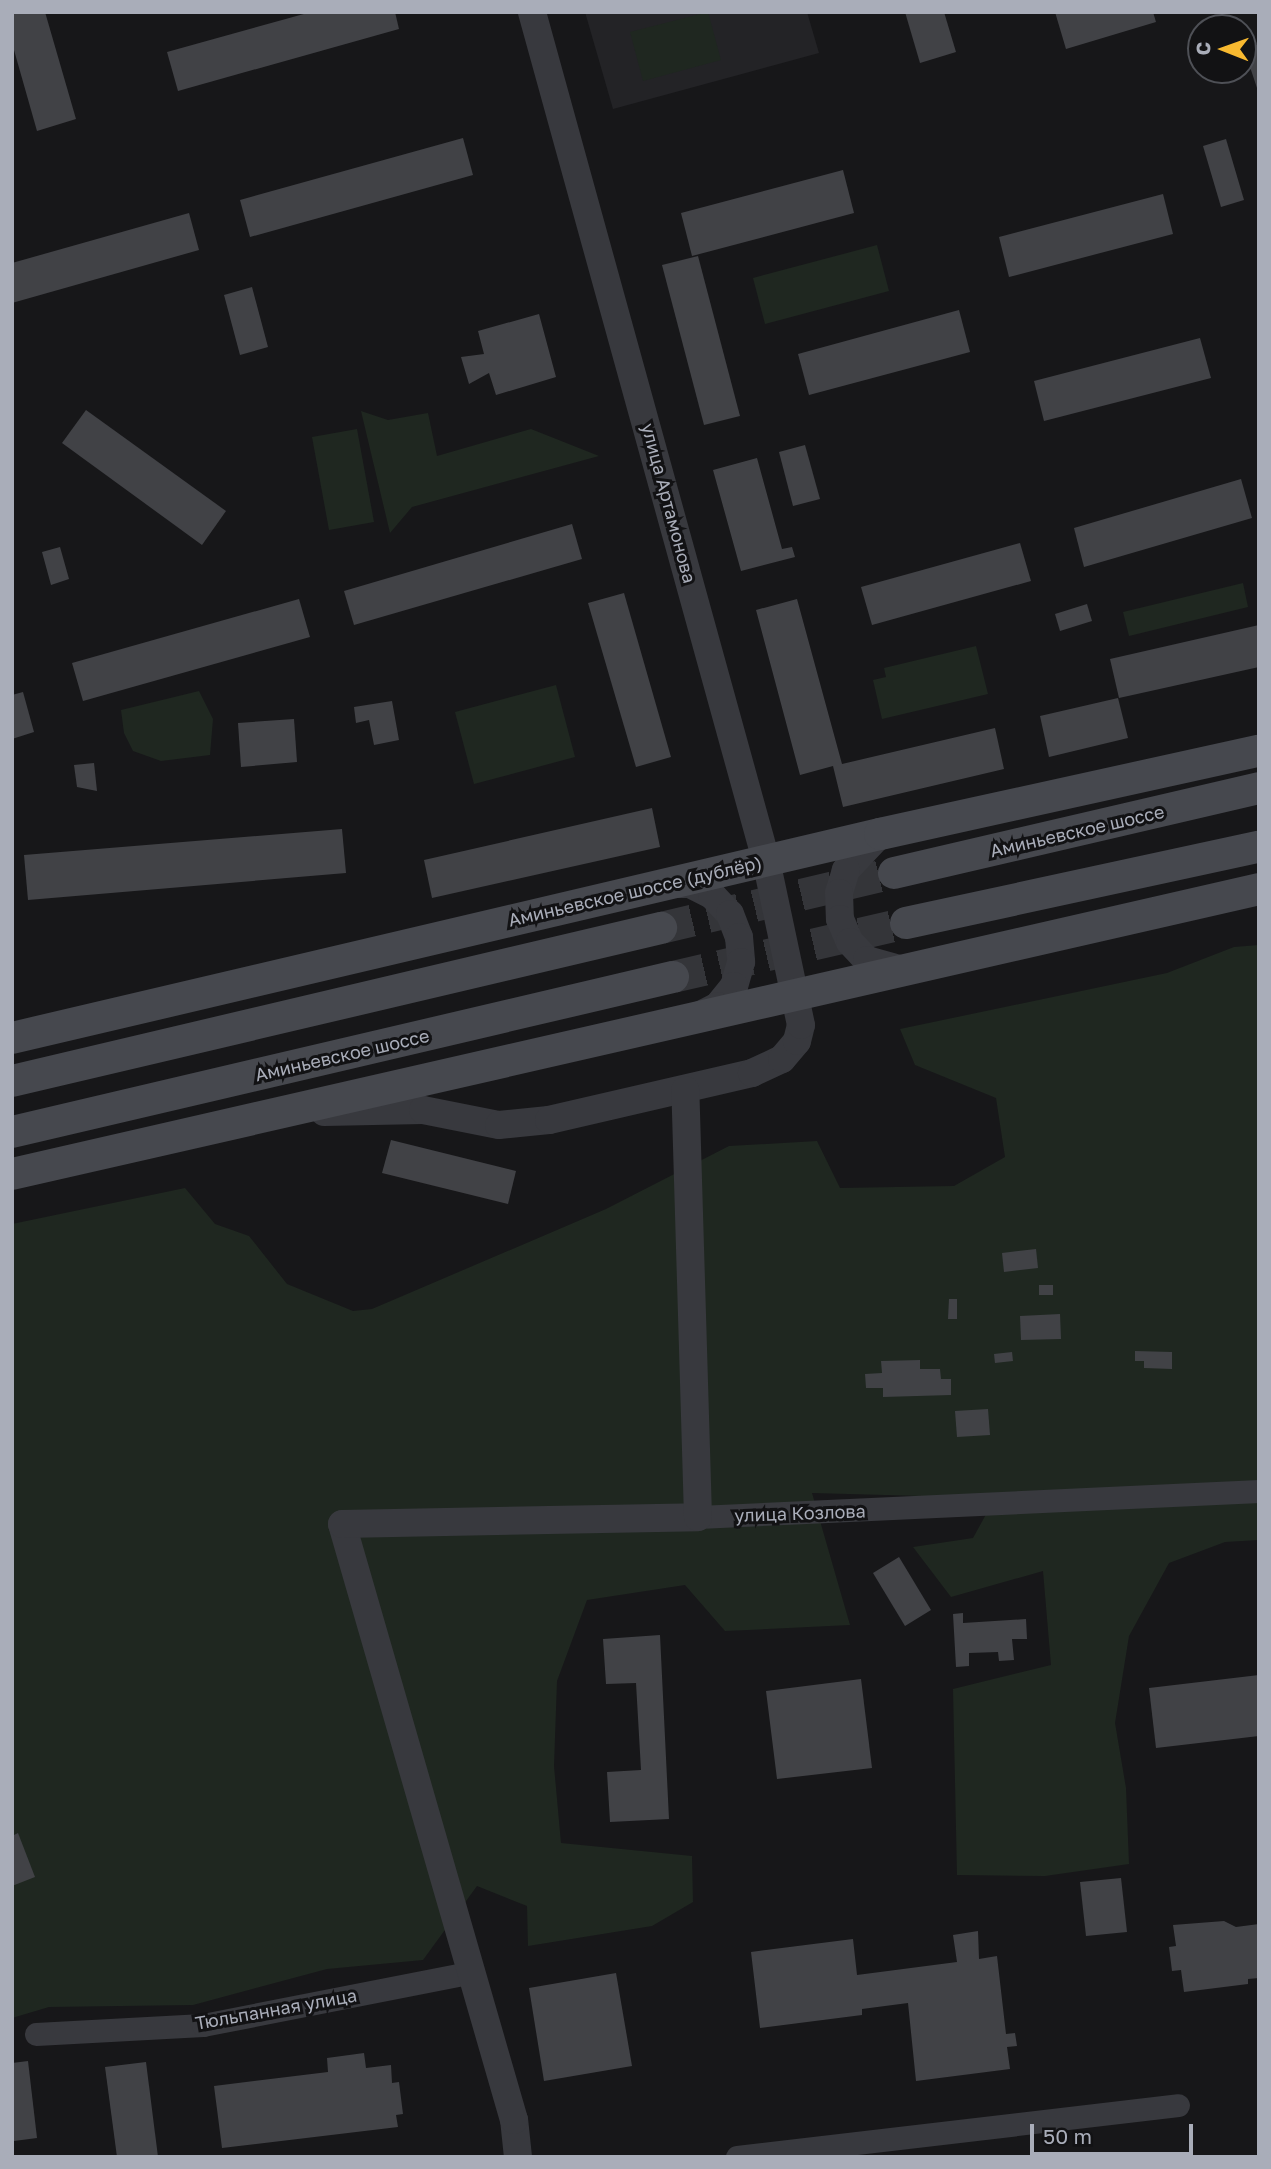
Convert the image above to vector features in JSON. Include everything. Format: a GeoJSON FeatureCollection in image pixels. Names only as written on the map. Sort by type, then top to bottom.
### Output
{"type":"FeatureCollection","features":[{"type":"Feature","properties":{"kind":"main road","name":"Аминьевское шоссе (дублёр)"},"geometry":{"type":"LineString","coordinates":[[12,1038],[766,860],[1259,751]]}},
{"type":"Feature","properties":{"kind":"main road","name":"Аминьевское шоссе"},"geometry":{"type":"LineString","coordinates":[[894,873],[1259,788]]}},
{"type":"Feature","properties":{"kind":"main road"},"geometry":{"type":"LineString","coordinates":[[906,923],[1259,847]]}},
{"type":"Feature","properties":{"kind":"main road"},"geometry":{"type":"LineString","coordinates":[[12,1174],[1259,889]]}},
{"type":"Feature","properties":{"kind":"main road"},"geometry":{"type":"LineString","coordinates":[[12,1081],[661,928]]}},
{"type":"Feature","properties":{"kind":"main road","name":"Аминьевское шоссе"},"geometry":{"type":"LineString","coordinates":[[12,1132],[673,978]]}},
{"type":"Feature","properties":{"kind":"street","name":"улица Артамонова"},"geometry":{"type":"LineString","coordinates":[[280,1114],[423,1110],[499,1125],[549,1121],[751,1073],[782,1059],[797,1041],[802,1025],[766,860],[532,12]]}},
{"type":"Feature","properties":{"kind":"street"},"geometry":{"type":"LineString","coordinates":[[880,834],[846,870],[839,894],[840,919],[850,942],[867,960],[907,971]]}},
{"type":"Feature","properties":{"kind":"street"},"geometry":{"type":"LineString","coordinates":[[663,884],[690,884],[712,895],[730,914],[739,937],[741,962],[734,986],[718,1006],[692,1018]]}},
{"type":"Feature","properties":{"kind":"street"},"geometry":{"type":"LineString","coordinates":[[685,1090],[698,1517]]}},
{"type":"Feature","properties":{"kind":"street","name":"улица Козлова"},"geometry":{"type":"LineString","coordinates":[[472,1972],[342,1524],[698,1517],[1259,1491]]}},
{"type":"Feature","properties":{"kind":"street"},"geometry":{"type":"LineString","coordinates":[[472,1972],[514,2120],[518,2157]]}},
{"type":"Feature","properties":{"kind":"street","name":"Тюльпанная улица"},"geometry":{"type":"LineString","coordinates":[[36,2034],[204,2025],[472,1972]]}},
{"type":"Feature","properties":{"kind":"street"},"geometry":{"type":"LineString","coordinates":[[737,2157],[1178,2105]]}},
{"type":"Feature","properties":{"kind":"shaded area"},"geometry":{"type":"Polygon","coordinates":[[[585,12],[807,12],[819,53],[613,109],[585,12]]]}},
{"type":"Feature","properties":{"kind":"shaded area"},"geometry":{"type":"Polygon","coordinates":[[[708,12],[721,60],[643,81],[630,32],[708,12]]]}},
{"type":"Feature","properties":{"kind":"shaded area"},"geometry":{"type":"Polygon","coordinates":[[[877,245],[889,291],[765,324],[753,278],[877,245]]]}},
{"type":"Feature","properties":{"kind":"shaded area"},"geometry":{"type":"Polygon","coordinates":[[[361,411],[388,420],[428,413],[437,456],[531,429],[599,456],[412,507],[390,533],[361,411]]]}},
{"type":"Feature","properties":{"kind":"shaded area"},"geometry":{"type":"Polygon","coordinates":[[[357,429],[374,522],[329,530],[312,437],[357,429]]]}},
{"type":"Feature","properties":{"kind":"shaded area"},"geometry":{"type":"Polygon","coordinates":[[[1243,583],[1248,607],[1129,636],[1123,612],[1243,583]]]}},
{"type":"Feature","properties":{"kind":"shaded area"},"geometry":{"type":"Polygon","coordinates":[[[976,646],[988,694],[882,719],[873,680],[886,677],[884,668],[976,646]]]}},
{"type":"Feature","properties":{"kind":"shaded area"},"geometry":{"type":"Polygon","coordinates":[[[556,685],[575,757],[474,784],[455,712],[556,685]]]}},
{"type":"Feature","properties":{"kind":"shaded area"},"geometry":{"type":"Polygon","coordinates":[[[199,691],[213,719],[210,755],[161,761],[133,751],[124,733],[121,710],[199,691]]]}},
{"type":"Feature","properties":{"kind":"shaded area"},"geometry":{"type":"Polygon","coordinates":[[[1259,945],[1259,1540],[1225,1542],[1169,1563],[1129,1636],[1115,1723],[1126,1788],[1129,1864],[1045,1876],[957,1875],[953,1689],[1051,1665],[1043,1571],[951,1597],[913,1547],[973,1538],[995,1498],[812,1493],[850,1625],[725,1631],[685,1585],[587,1600],[557,1681],[554,1766],[561,1843],[692,1856],[693,1902],[652,1926],[528,1946],[527,1906],[477,1886],[423,1960],[327,1969],[193,2005],[49,2007],[12,2018],[12,1224],[185,1188],[215,1224],[249,1236],[287,1284],[353,1311],[372,1309],[606,1209],[729,1146],[817,1141],[840,1188],[954,1186],[1005,1157],[996,1098],[915,1065],[900,1029],[1167,973],[1234,947],[1259,945]]]}},
{"type":"Feature","properties":{"kind":"building"},"geometry":{"type":"Polygon","coordinates":[[[12,12],[45,12],[76,119],[37,131],[12,43],[12,12]]]}},
{"type":"Feature","properties":{"kind":"building"},"geometry":{"type":"Polygon","coordinates":[[[311,12],[395,12],[399,29],[178,91],[167,52],[311,12]]]}},
{"type":"Feature","properties":{"kind":"building"},"geometry":{"type":"Polygon","coordinates":[[[905,12],[944,12],[956,52],[920,63],[905,12]]]}},
{"type":"Feature","properties":{"kind":"building"},"geometry":{"type":"Polygon","coordinates":[[[1055,12],[1153,12],[1156,22],[1066,49],[1055,12]]]}},
{"type":"Feature","properties":{"kind":"building"},"geometry":{"type":"Polygon","coordinates":[[[1259,44],[1259,91],[1256,84],[1259,44]]]}},
{"type":"Feature","properties":{"kind":"building"},"geometry":{"type":"Polygon","coordinates":[[[463,138],[473,175],[250,237],[240,200],[463,138]]]}},
{"type":"Feature","properties":{"kind":"building"},"geometry":{"type":"Polygon","coordinates":[[[1226,139],[1244,200],[1221,207],[1203,146],[1226,139]]]}},
{"type":"Feature","properties":{"kind":"building"},"geometry":{"type":"Polygon","coordinates":[[[843,170],[854,213],[692,256],[681,213],[843,170]]]}},
{"type":"Feature","properties":{"kind":"building"},"geometry":{"type":"Polygon","coordinates":[[[1163,194],[1173,234],[1009,277],[999,237],[1163,194]]]}},
{"type":"Feature","properties":{"kind":"building"},"geometry":{"type":"Polygon","coordinates":[[[189,213],[199,250],[12,303],[12,263],[189,213]]]}},
{"type":"Feature","properties":{"kind":"building"},"geometry":{"type":"Polygon","coordinates":[[[698,256],[740,416],[704,425],[662,265],[698,256]]]}},
{"type":"Feature","properties":{"kind":"building"},"geometry":{"type":"Polygon","coordinates":[[[252,287],[268,347],[240,355],[224,295],[252,287]]]}},
{"type":"Feature","properties":{"kind":"building"},"geometry":{"type":"Polygon","coordinates":[[[959,310],[970,352],[809,395],[798,354],[959,310]]]}},
{"type":"Feature","properties":{"kind":"building"},"geometry":{"type":"Polygon","coordinates":[[[539,314],[556,377],[496,395],[489,373],[469,384],[461,357],[484,354],[478,331],[539,314]]]}},
{"type":"Feature","properties":{"kind":"building"},"geometry":{"type":"Polygon","coordinates":[[[1200,338],[1211,378],[1044,421],[1034,381],[1200,338]]]}},
{"type":"Feature","properties":{"kind":"building"},"geometry":{"type":"Polygon","coordinates":[[[86,410],[226,511],[202,545],[62,443],[86,410]]]}},
{"type":"Feature","properties":{"kind":"building"},"geometry":{"type":"Polygon","coordinates":[[[805,445],[820,499],[793,506],[779,452],[805,445]]]}},
{"type":"Feature","properties":{"kind":"building"},"geometry":{"type":"Polygon","coordinates":[[[757,458],[782,549],[792,547],[795,557],[741,571],[713,470],[757,458]]]}},
{"type":"Feature","properties":{"kind":"building"},"geometry":{"type":"Polygon","coordinates":[[[1241,479],[1252,518],[1084,567],[1074,528],[1241,479]]]}},
{"type":"Feature","properties":{"kind":"building"},"geometry":{"type":"Polygon","coordinates":[[[572,524],[582,559],[354,625],[344,591],[572,524]]]}},
{"type":"Feature","properties":{"kind":"building"},"geometry":{"type":"Polygon","coordinates":[[[1020,543],[1031,581],[872,625],[861,587],[1020,543]]]}},
{"type":"Feature","properties":{"kind":"building"},"geometry":{"type":"Polygon","coordinates":[[[60,547],[69,579],[51,585],[42,552],[60,547]]]}},
{"type":"Feature","properties":{"kind":"building"},"geometry":{"type":"Polygon","coordinates":[[[624,593],[671,757],[636,767],[588,603],[624,593]]]}},
{"type":"Feature","properties":{"kind":"building"},"geometry":{"type":"Polygon","coordinates":[[[299,599],[310,637],[83,701],[72,663],[299,599]]]}},
{"type":"Feature","properties":{"kind":"building"},"geometry":{"type":"Polygon","coordinates":[[[797,599],[842,764],[995,728],[1004,769],[843,807],[833,766],[800,775],[756,610],[797,599]]]}},
{"type":"Feature","properties":{"kind":"building"},"geometry":{"type":"Polygon","coordinates":[[[1087,604],[1092,621],[1060,631],[1055,614],[1087,604]]]}},
{"type":"Feature","properties":{"kind":"building"},"geometry":{"type":"Polygon","coordinates":[[[1259,625],[1259,667],[1119,698],[1110,659],[1259,625]]]}},
{"type":"Feature","properties":{"kind":"building"},"geometry":{"type":"Polygon","coordinates":[[[23,692],[34,732],[12,739],[12,695],[23,692]]]}},
{"type":"Feature","properties":{"kind":"building"},"geometry":{"type":"Polygon","coordinates":[[[1118,698],[1128,738],[1049,757],[1040,716],[1118,698]]]}},
{"type":"Feature","properties":{"kind":"building"},"geometry":{"type":"Polygon","coordinates":[[[392,701],[399,740],[374,745],[369,720],[356,723],[354,707],[392,701]]]}},
{"type":"Feature","properties":{"kind":"building"},"geometry":{"type":"Polygon","coordinates":[[[294,719],[297,762],[241,767],[238,723],[294,719]]]}},
{"type":"Feature","properties":{"kind":"building"},"geometry":{"type":"Polygon","coordinates":[[[94,763],[97,791],[77,787],[74,765],[94,763]]]}},
{"type":"Feature","properties":{"kind":"building"},"geometry":{"type":"Polygon","coordinates":[[[652,808],[660,847],[432,898],[424,860],[652,808]]]}},
{"type":"Feature","properties":{"kind":"building"},"geometry":{"type":"Polygon","coordinates":[[[342,829],[346,873],[28,900],[24,855],[342,829]]]}},
{"type":"Feature","properties":{"kind":"building"},"geometry":{"type":"Polygon","coordinates":[[[391,1140],[516,1171],[508,1204],[382,1173],[391,1140]]]}},
{"type":"Feature","properties":{"kind":"building"},"geometry":{"type":"Polygon","coordinates":[[[1036,1249],[1038,1268],[1004,1272],[1002,1253],[1036,1249]]]}},
{"type":"Feature","properties":{"kind":"building"},"geometry":{"type":"Polygon","coordinates":[[[1039,1285],[1053,1285],[1053,1295],[1039,1295],[1039,1285]]]}},
{"type":"Feature","properties":{"kind":"building"},"geometry":{"type":"Polygon","coordinates":[[[949,1299],[957,1299],[957,1319],[948,1319],[949,1299]]]}},
{"type":"Feature","properties":{"kind":"building"},"geometry":{"type":"Polygon","coordinates":[[[1060,1314],[1061,1339],[1021,1340],[1020,1316],[1060,1314]]]}},
{"type":"Feature","properties":{"kind":"building"},"geometry":{"type":"Polygon","coordinates":[[[1135,1351],[1172,1352],[1172,1369],[1144,1368],[1144,1361],[1135,1361],[1135,1351]]]}},
{"type":"Feature","properties":{"kind":"building"},"geometry":{"type":"Polygon","coordinates":[[[1012,1352],[1013,1361],[995,1363],[994,1354],[1012,1352]]]}},
{"type":"Feature","properties":{"kind":"building"},"geometry":{"type":"Polygon","coordinates":[[[920,1360],[920,1369],[940,1369],[941,1379],[951,1379],[951,1395],[883,1397],[883,1388],[866,1388],[865,1374],[882,1373],[881,1361],[920,1360]]]}},
{"type":"Feature","properties":{"kind":"building"},"geometry":{"type":"Polygon","coordinates":[[[988,1409],[990,1435],[957,1437],[955,1411],[988,1409]]]}},
{"type":"Feature","properties":{"kind":"building"},"geometry":{"type":"Polygon","coordinates":[[[899,1557],[931,1610],[905,1626],[873,1573],[899,1557]]]}},
{"type":"Feature","properties":{"kind":"building"},"geometry":{"type":"Polygon","coordinates":[[[963,1613],[963,1623],[1026,1619],[1027,1639],[1012,1639],[1014,1660],[999,1661],[998,1652],[969,1653],[969,1666],[956,1667],[953,1614],[963,1613]]]}},
{"type":"Feature","properties":{"kind":"building"},"geometry":{"type":"Polygon","coordinates":[[[660,1635],[669,1819],[610,1822],[607,1772],[641,1770],[636,1683],[606,1684],[603,1639],[660,1635]]]}},
{"type":"Feature","properties":{"kind":"building"},"geometry":{"type":"Polygon","coordinates":[[[1259,1675],[1259,1736],[1156,1748],[1149,1688],[1259,1675]]]}},
{"type":"Feature","properties":{"kind":"building"},"geometry":{"type":"Polygon","coordinates":[[[861,1679],[872,1768],[777,1779],[766,1691],[861,1679]]]}},
{"type":"Feature","properties":{"kind":"building"},"geometry":{"type":"Polygon","coordinates":[[[18,1833],[35,1877],[12,1886],[12,1836],[18,1833]]]}},
{"type":"Feature","properties":{"kind":"building"},"geometry":{"type":"Polygon","coordinates":[[[1121,1878],[1127,1932],[1086,1936],[1080,1882],[1121,1878]]]}},
{"type":"Feature","properties":{"kind":"building"},"geometry":{"type":"Polygon","coordinates":[[[1224,1921],[1236,1927],[1259,1924],[1259,1978],[1248,1979],[1248,1984],[1184,1992],[1181,1970],[1172,1971],[1169,1947],[1176,1946],[1173,1925],[1224,1921]]]}},
{"type":"Feature","properties":{"kind":"building"},"geometry":{"type":"Polygon","coordinates":[[[978,1931],[979,1959],[997,1956],[1006,2034],[1015,2033],[1017,2046],[1007,2047],[1010,2069],[916,2081],[908,2003],[862,2009],[862,2015],[760,2028],[751,1952],[853,1939],[857,1975],[957,1962],[953,1935],[978,1931]]]}},
{"type":"Feature","properties":{"kind":"building"},"geometry":{"type":"Polygon","coordinates":[[[616,1973],[632,2066],[544,2081],[529,1988],[616,1973]]]}},
{"type":"Feature","properties":{"kind":"building"},"geometry":{"type":"Polygon","coordinates":[[[364,2053],[366,2068],[391,2065],[392,2083],[399,2082],[403,2114],[396,2115],[398,2127],[222,2148],[214,2086],[328,2072],[327,2058],[364,2053]]]}},
{"type":"Feature","properties":{"kind":"building"},"geometry":{"type":"Polygon","coordinates":[[[28,2061],[37,2138],[14,2141],[12,2063],[28,2061]]]}},
{"type":"Feature","properties":{"kind":"building"},"geometry":{"type":"Polygon","coordinates":[[[146,2062],[158,2157],[117,2157],[105,2067],[146,2062]]]}},
{"type":"Feature","properties":{"kind":"tunnel"},"geometry":{"type":"LineString","coordinates":[[661,928],[894,873]]}},
{"type":"Feature","properties":{"kind":"tunnel"},"geometry":{"type":"LineString","coordinates":[[673,977],[906,923]]}}]}
